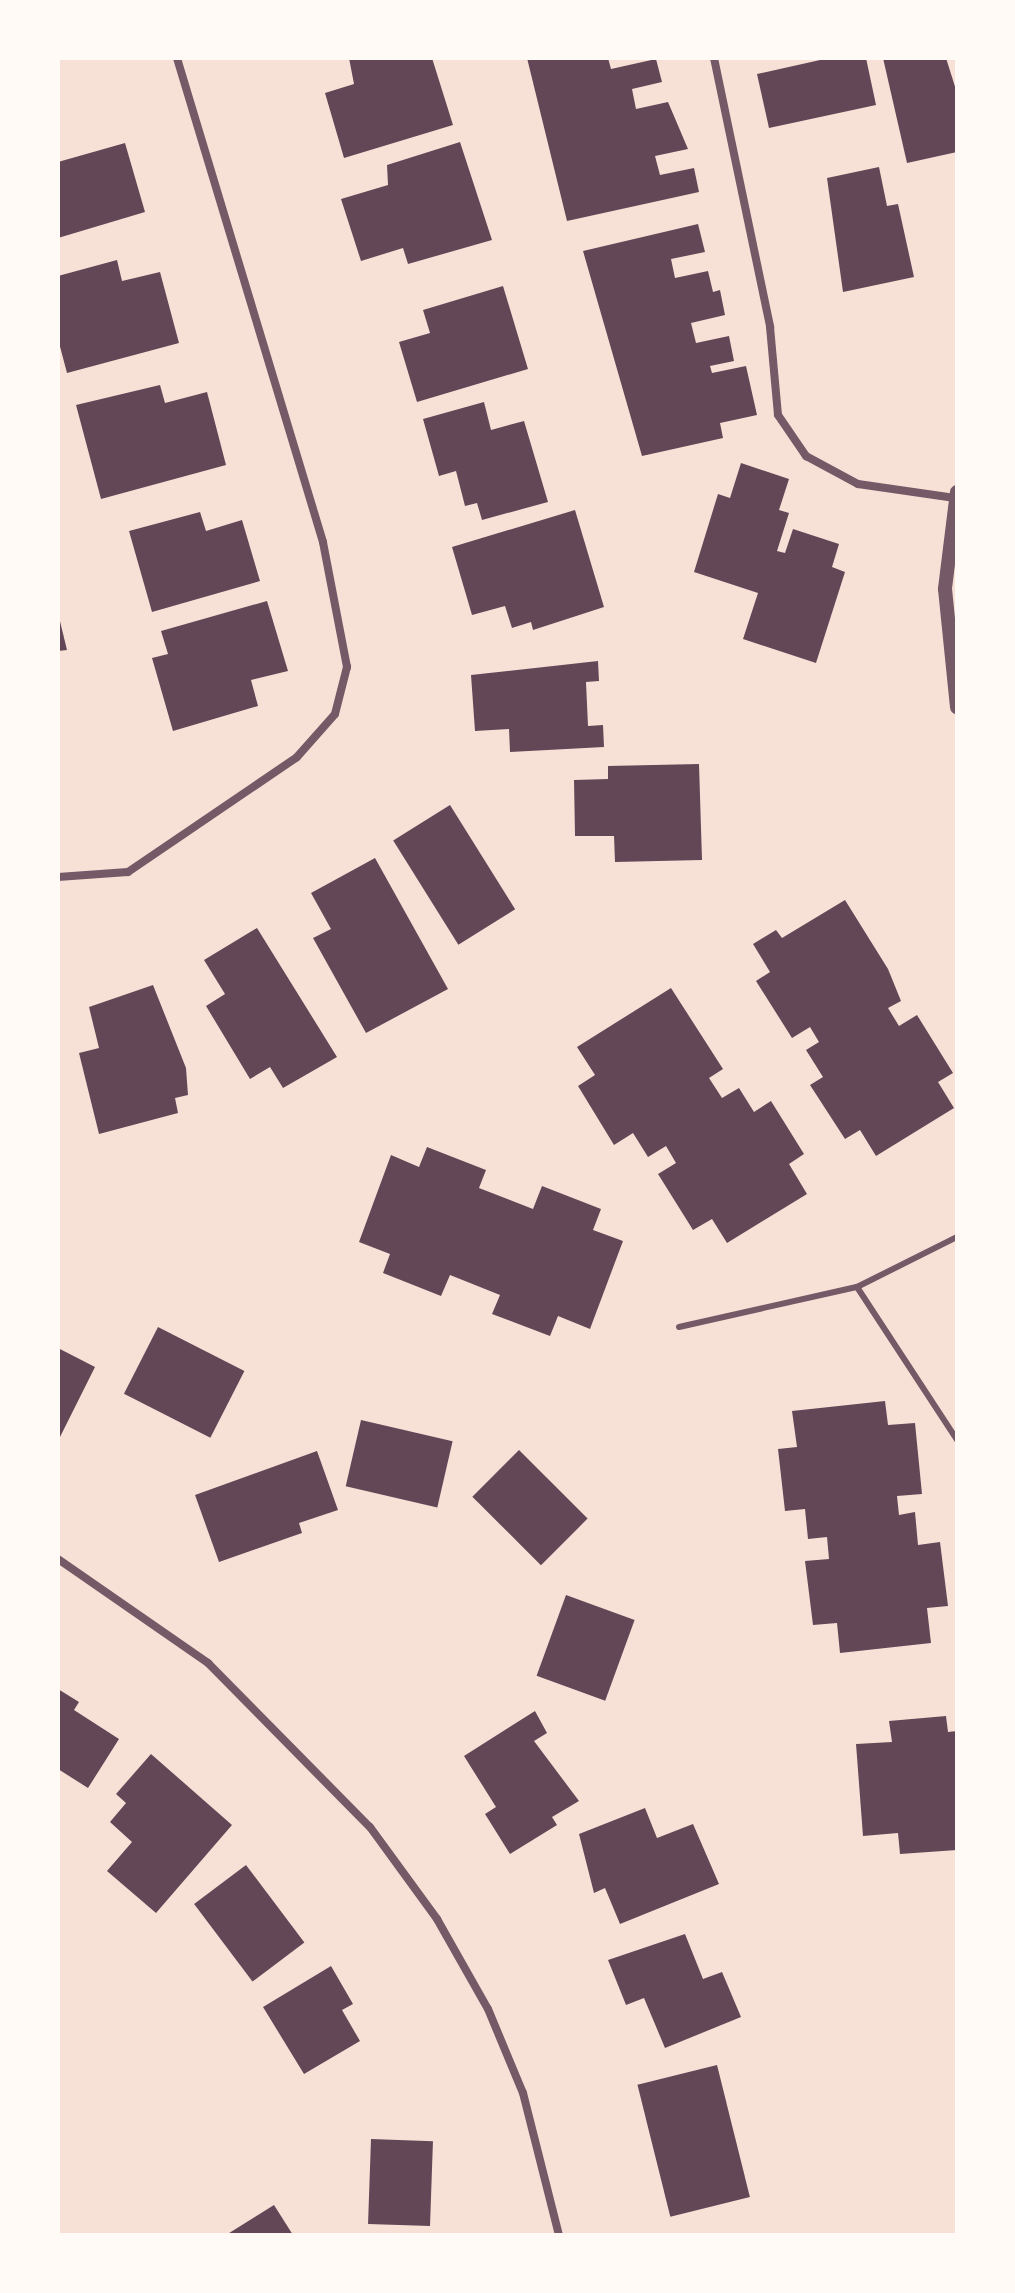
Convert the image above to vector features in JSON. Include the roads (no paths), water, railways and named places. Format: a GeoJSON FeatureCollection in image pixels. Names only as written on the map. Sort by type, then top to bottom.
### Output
{"type":"FeatureCollection","features":[{"type":"Feature","properties":{"kind":"street"},"geometry":{"type":"LineString","coordinates":[[58,877],[128,872],[297,757],[335,714],[347,667],[323,542],[177,58]]}},
{"type":"Feature","properties":{"kind":"street"},"geometry":{"type":"LineString","coordinates":[[714,58],[770,327],[778,415],[806,456],[858,484],[956,495],[945,589],[957,707]]}},
{"type":"Feature","properties":{"kind":"street"},"geometry":{"type":"LineString","coordinates":[[58,1559],[208,1663],[370,1827],[437,1919],[488,2009],[523,2093],[559,2235]]}},
{"type":"Feature","properties":{"kind":"lane"},"geometry":{"type":"LineString","coordinates":[[679,1327],[857,1287],[957,1237]]}},
{"type":"Feature","properties":{"kind":"lane"},"geometry":{"type":"LineString","coordinates":[[857,1287],[957,1440]]}}]}
